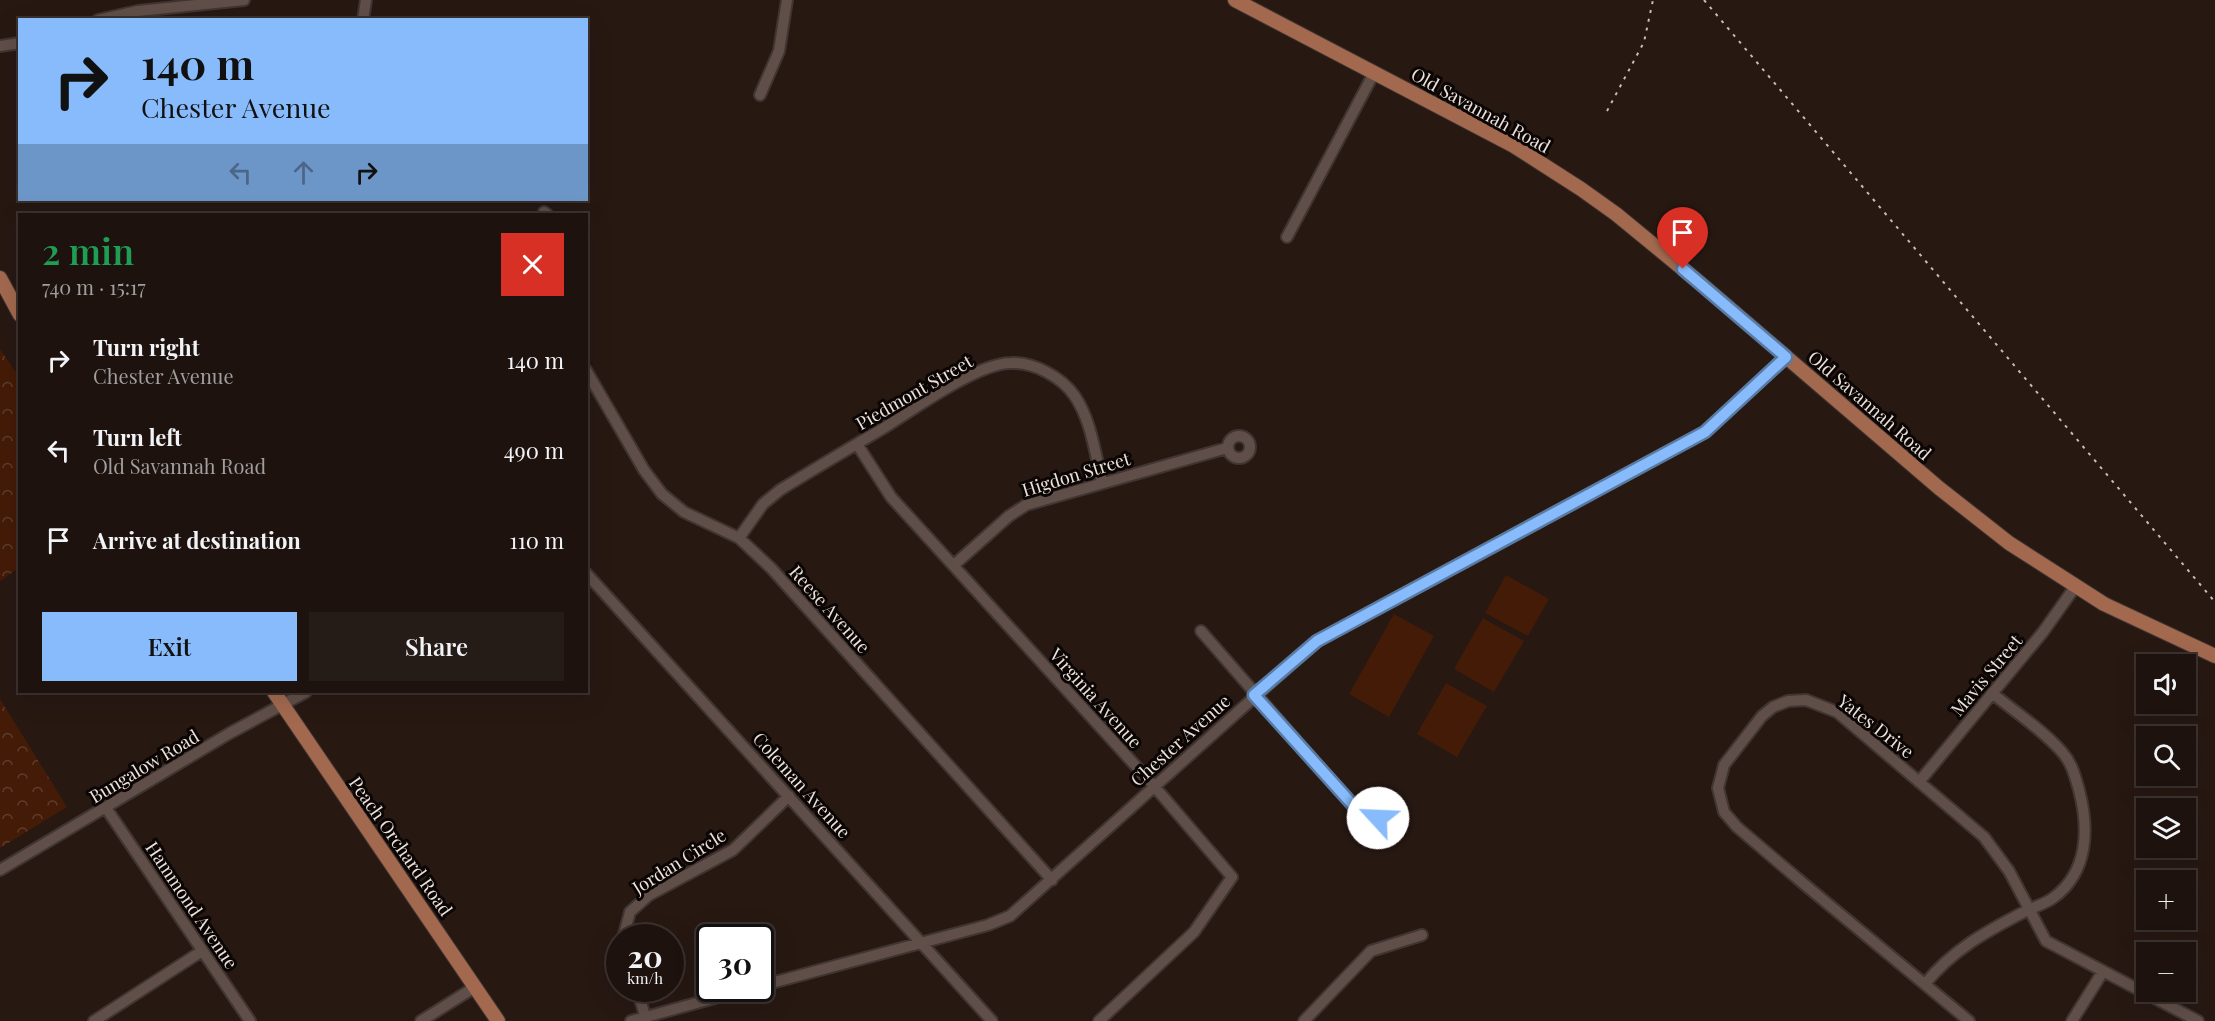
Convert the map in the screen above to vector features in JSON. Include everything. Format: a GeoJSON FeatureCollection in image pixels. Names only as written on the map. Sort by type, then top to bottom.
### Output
{"type":"FeatureCollection","features":[{"type":"Feature","properties":{"kind":"main road","name":"Old Savannah Road"},"geometry":{"type":"LineString","coordinates":[[1235,0],[1514,146],[1581,189],[1616,214],[1939,488],[2009,543],[2075,587],[2113,608],[2215,656]]}},
{"type":"Feature","properties":{"kind":"main road"},"geometry":{"type":"LineString","coordinates":[[0,278],[18,311]]}},
{"type":"Feature","properties":{"kind":"main road","name":"Peach Orchard Road"},"geometry":{"type":"LineString","coordinates":[[275,693],[498,1021]]}},
{"type":"Feature","properties":{"kind":"street"},"geometry":{"type":"LineString","coordinates":[[126,16],[244,0]]}},
{"type":"Feature","properties":{"kind":"street"},"geometry":{"type":"LineString","coordinates":[[363,18],[366,0]]}},
{"type":"Feature","properties":{"kind":"street"},"geometry":{"type":"LineString","coordinates":[[760,95],[778,51],[787,0]]}},
{"type":"Feature","properties":{"kind":"street"},"geometry":{"type":"LineString","coordinates":[[0,46],[18,43]]}},
{"type":"Feature","properties":{"kind":"street"},"geometry":{"type":"LineString","coordinates":[[1287,237],[1374,73]]}},
{"type":"Feature","properties":{"kind":"street","name":"Chester Avenue"},"geometry":{"type":"LineString","coordinates":[[774,982],[999,922],[1017,911],[1254,695],[1317,641],[1705,432],[1786,357]]}},
{"type":"Feature","properties":{"kind":"street","name":"Piedmont Street"},"geometry":{"type":"LineString","coordinates":[[738,538],[773,495],[981,371],[1012,362],[1049,374],[1072,393],[1086,417],[1102,482]]}},
{"type":"Feature","properties":{"kind":"street","name":"Reese Avenue"},"geometry":{"type":"LineString","coordinates":[[588,373],[644,470],[662,494],[684,512],[738,538],[771,568],[1052,880]]}},
{"type":"Feature","properties":{"kind":"street","name":"Virginia Avenue"},"geometry":{"type":"LineString","coordinates":[[857,444],[891,497],[1154,786],[1232,877],[1194,932],[1099,1021]]}},
{"type":"Feature","properties":{"kind":"street","name":"Higdon Street"},"geometry":{"type":"LineString","coordinates":[[954,565],[1017,510],[1102,482],[1227,448]]}},
{"type":"Feature","properties":{"kind":"street","name":"Coleman Avenue"},"geometry":{"type":"LineString","coordinates":[[588,575],[992,1021]]}},
{"type":"Feature","properties":{"kind":"street","name":"Mavis Street"},"geometry":{"type":"LineString","coordinates":[[1919,782],[2043,632],[2075,587]]}},
{"type":"Feature","properties":{"kind":"street"},"geometry":{"type":"LineString","coordinates":[[1201,631],[1254,695],[1361,814]]}},
{"type":"Feature","properties":{"kind":"street","name":"Bungalow Road"},"geometry":{"type":"LineString","coordinates":[[0,870],[304,693]]}},
{"type":"Feature","properties":{"kind":"street"},"geometry":{"type":"LineString","coordinates":[[1925,984],[1959,949],[2052,898],[2068,884],[2077,870],[2084,851],[2084,809],[2072,768],[2062,752],[1992,693]]}},
{"type":"Feature","properties":{"kind":"street","name":"Yates Drive"},"geometry":{"type":"LineString","coordinates":[[1969,1021],[1737,827],[1724,812],[1718,788],[1721,772],[1730,755],[1773,706],[1799,700],[1815,701],[1837,712],[1976,828],[2017,884],[2028,910],[2046,941],[2102,973],[2198,1021]]}},
{"type":"Feature","properties":{"kind":"street","name":"Jordan Circle"},"geometry":{"type":"LineString","coordinates":[[627,924],[630,912],[649,895],[733,850],[789,796]]}},
{"type":"Feature","properties":{"kind":"street","name":"Hammond Avenue"},"geometry":{"type":"LineString","coordinates":[[106,808],[250,1021]]}},
{"type":"Feature","properties":{"kind":"street"},"geometry":{"type":"LineString","coordinates":[[1304,1021],[1371,951],[1422,935]]}},
{"type":"Feature","properties":{"kind":"street"},"geometry":{"type":"LineString","coordinates":[[94,1021],[202,951]]}},
{"type":"Feature","properties":{"kind":"street"},"geometry":{"type":"LineString","coordinates":[[2072,1021],[2102,973]]}},
{"type":"Feature","properties":{"kind":"street"},"geometry":{"type":"LineString","coordinates":[[421,1021],[475,987]]}},
{"type":"Feature","properties":{"kind":"street"},"geometry":{"type":"LineString","coordinates":[[641,1002],[645,1016]]}},
{"type":"Feature","properties":{"kind":"street"},"geometry":{"type":"LineString","coordinates":[[632,1021],[698,1002]]}},
{"type":"Feature","properties":{"kind":"green space"},"geometry":{"type":"Polygon","coordinates":[[[0,349],[18,376],[18,569],[0,581],[0,349]]]}},
{"type":"Feature","properties":{"kind":"green space"},"geometry":{"type":"Polygon","coordinates":[[[1506,575],[1549,599],[1528,636],[1485,613],[1506,575]]]}},
{"type":"Feature","properties":{"kind":"green space"},"geometry":{"type":"Polygon","coordinates":[[[1394,614],[1434,636],[1389,717],[1349,694],[1394,614]]]}},
{"type":"Feature","properties":{"kind":"green space"},"geometry":{"type":"Polygon","coordinates":[[[1483,618],[1524,641],[1494,692],[1454,669],[1483,618]]]}},
{"type":"Feature","properties":{"kind":"green space"},"geometry":{"type":"Polygon","coordinates":[[[1446,683],[1487,706],[1457,757],[1417,734],[1446,683]]]}},
{"type":"Feature","properties":{"kind":"green space"},"geometry":{"type":"Polygon","coordinates":[[[0,699],[67,807],[0,848],[0,699]]]}},
{"type":"Feature","properties":{"kind":"railway"},"geometry":{"type":"LineString","coordinates":[[1607,111],[1644,42],[1653,0]]}},
{"type":"Feature","properties":{"kind":"railway"},"geometry":{"type":"LineString","coordinates":[[1704,0],[2215,602]]}},
{"type":"Feature","properties":{"kind":"route"},"geometry":{"type":"LineString","coordinates":[[1378,818],[1373,812],[1361,814],[1254,695],[1317,641],[1705,432],[1786,357],[1683,269]]}}]}
